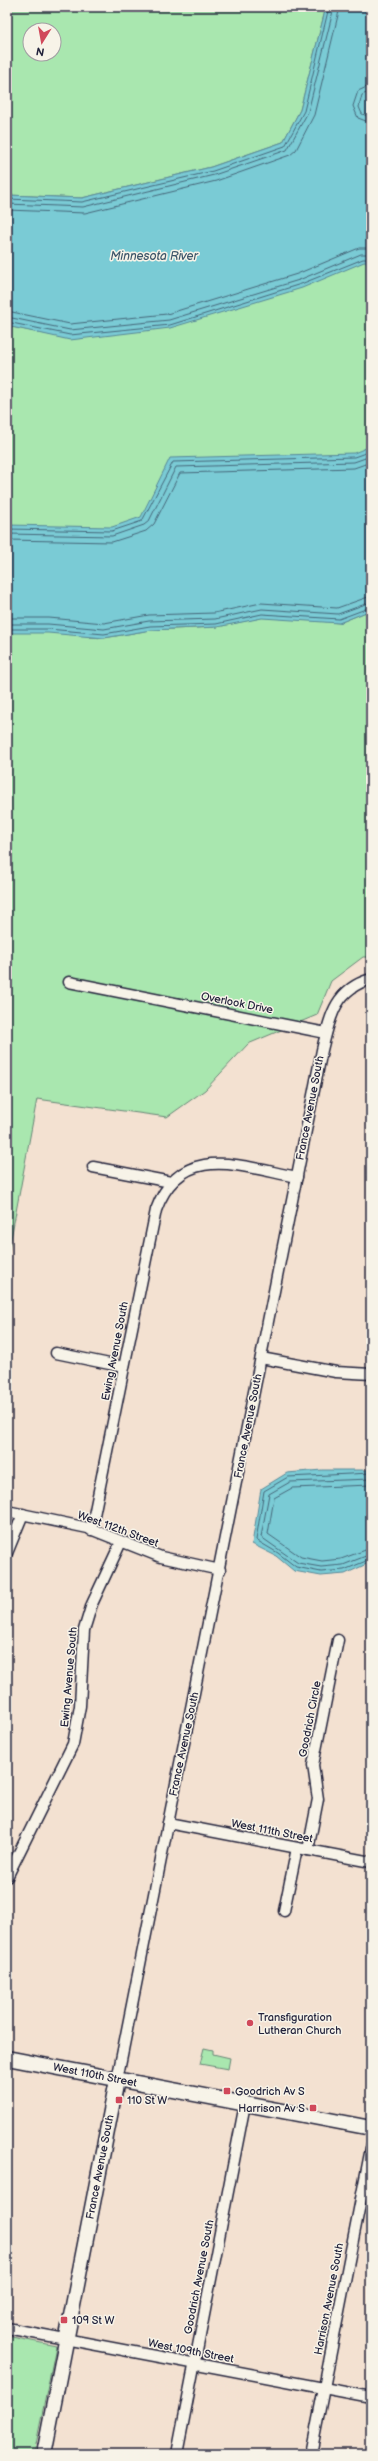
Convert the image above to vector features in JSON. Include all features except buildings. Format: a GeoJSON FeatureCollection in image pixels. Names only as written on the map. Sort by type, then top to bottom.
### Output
{"type":"FeatureCollection","features":[{"type":"Feature","properties":{"kind":"street"},"geometry":{"type":"LineString","coordinates":[[326,1033],[335,1007],[343,994],[355,983],[371,978]]}},
{"type":"Feature","properties":{"kind":"street","name":"Overlook Drive"},"geometry":{"type":"LineString","coordinates":[[69,982],[326,1033]]}},
{"type":"Feature","properties":{"kind":"street","name":"France Avenue South"},"geometry":{"type":"LineString","coordinates":[[44,2454],[168,1823],[220,1570],[296,1177],[326,1033]]}},
{"type":"Feature","properties":{"kind":"street"},"geometry":{"type":"LineString","coordinates":[[93,1167],[171,1182],[197,1166],[212,1162],[228,1163],[296,1177]]}},
{"type":"Feature","properties":{"kind":"street","name":"Ewing Avenue South"},"geometry":{"type":"LineString","coordinates":[[91,1530],[156,1210],[161,1196],[171,1182]]}},
{"type":"Feature","properties":{"kind":"street"},"geometry":{"type":"LineString","coordinates":[[56,1353],[124,1367]]}},
{"type":"Feature","properties":{"kind":"street"},"geometry":{"type":"LineString","coordinates":[[261,1358],[329,1371],[371,1374]]}},
{"type":"Feature","properties":{"kind":"street","name":"West 112th Street"},"geometry":{"type":"LineString","coordinates":[[7,1511],[91,1530],[161,1557],[220,1570]]}},
{"type":"Feature","properties":{"kind":"street"},"geometry":{"type":"LineString","coordinates":[[7,1553],[23,1514]]}},
{"type":"Feature","properties":{"kind":"street","name":"Ewing Avenue South"},"geometry":{"type":"LineString","coordinates":[[7,1877],[73,1744],[80,1706],[84,1630],[92,1604],[121,1542]]}},
{"type":"Feature","properties":{"kind":"street","name":"Goodrich Circle"},"geometry":{"type":"LineString","coordinates":[[308,1850],[318,1799],[313,1765],[338,1640]]}},
{"type":"Feature","properties":{"kind":"street","name":"West 111th Street"},"geometry":{"type":"LineString","coordinates":[[168,1823],[371,1862]]}},
{"type":"Feature","properties":{"kind":"street"},"geometry":{"type":"LineString","coordinates":[[284,1911],[297,1848]]}},
{"type":"Feature","properties":{"kind":"street","name":"West 110th Street"},"geometry":{"type":"LineString","coordinates":[[7,2058],[371,2128]]}},
{"type":"Feature","properties":{"kind":"street","name":"Goodrich Avenue South"},"geometry":{"type":"LineString","coordinates":[[177,2454],[245,2104]]}},
{"type":"Feature","properties":{"kind":"street","name":"Harrison Avenue South"},"geometry":{"type":"LineString","coordinates":[[312,2454],[371,2148]]}},
{"type":"Feature","properties":{"kind":"street","name":"West 109th Street"},"geometry":{"type":"LineString","coordinates":[[7,2328],[371,2397]]}},
{"type":"Feature","properties":{"kind":"green space"},"geometry":{"type":"Polygon","coordinates":[[[7,7],[326,7],[300,110],[283,142],[211,167],[82,198],[7,195],[7,7]]]}},
{"type":"Feature","properties":{"kind":"green space"},"geometry":{"type":"Polygon","coordinates":[[[371,248],[371,583],[89,637],[104,638],[151,630],[217,627],[269,616],[339,623],[371,610],[371,957],[363,957],[331,981],[317,1015],[248,1044],[205,1090],[167,1117],[37,1099],[7,1260],[7,1011],[9,1010],[7,1009],[7,326],[69,339],[371,248]]]}},
{"type":"Feature","properties":{"kind":"green space"},"geometry":{"type":"Polygon","coordinates":[[[204,2048],[213,2050],[213,2054],[230,2058],[228,2069],[200,2064],[204,2048]]]}},
{"type":"Feature","properties":{"kind":"green space"},"geometry":{"type":"Polygon","coordinates":[[[7,2336],[56,2346],[34,2454],[7,2452],[7,2336]]]}},
{"type":"Feature","properties":{"kind":"water","name":"Minnesota River"},"geometry":{"type":"Polygon","coordinates":[[[326,7],[371,7],[371,91],[368,107],[371,109],[371,263],[364,262],[302,288],[170,328],[70,340],[7,326],[7,195],[82,198],[211,167],[283,142],[300,110],[326,7]]]}},
{"type":"Feature","properties":{"kind":"water"},"geometry":{"type":"Polygon","coordinates":[[[371,446],[371,610],[339,623],[262,618],[217,627],[151,630],[104,638],[48,633],[7,633],[7,525],[112,527],[141,517],[170,458],[354,453],[371,446]]]}},
{"type":"Feature","properties":{"kind":"water"},"geometry":{"type":"Polygon","coordinates":[[[322,1470],[371,1470],[371,1562],[345,1574],[321,1576],[294,1571],[276,1556],[252,1544],[261,1489],[287,1473],[322,1470]]]}},
{"type":"Feature","properties":{"kind":"place","name":"Transfiguration Lutheran Church"},"geometry":{"type":"Point","coordinates":[250,2023]}},
{"type":"Feature","properties":{"kind":"place","name":"Goodrich Av S"},"geometry":{"type":"Point","coordinates":[227,2091]}},
{"type":"Feature","properties":{"kind":"place","name":"110 St W"},"geometry":{"type":"Point","coordinates":[119,2100]}},
{"type":"Feature","properties":{"kind":"place","name":"Harrison Av S"},"geometry":{"type":"Point","coordinates":[313,2108]}},
{"type":"Feature","properties":{"kind":"place","name":"109 St W"},"geometry":{"type":"Point","coordinates":[64,2320]}}]}
